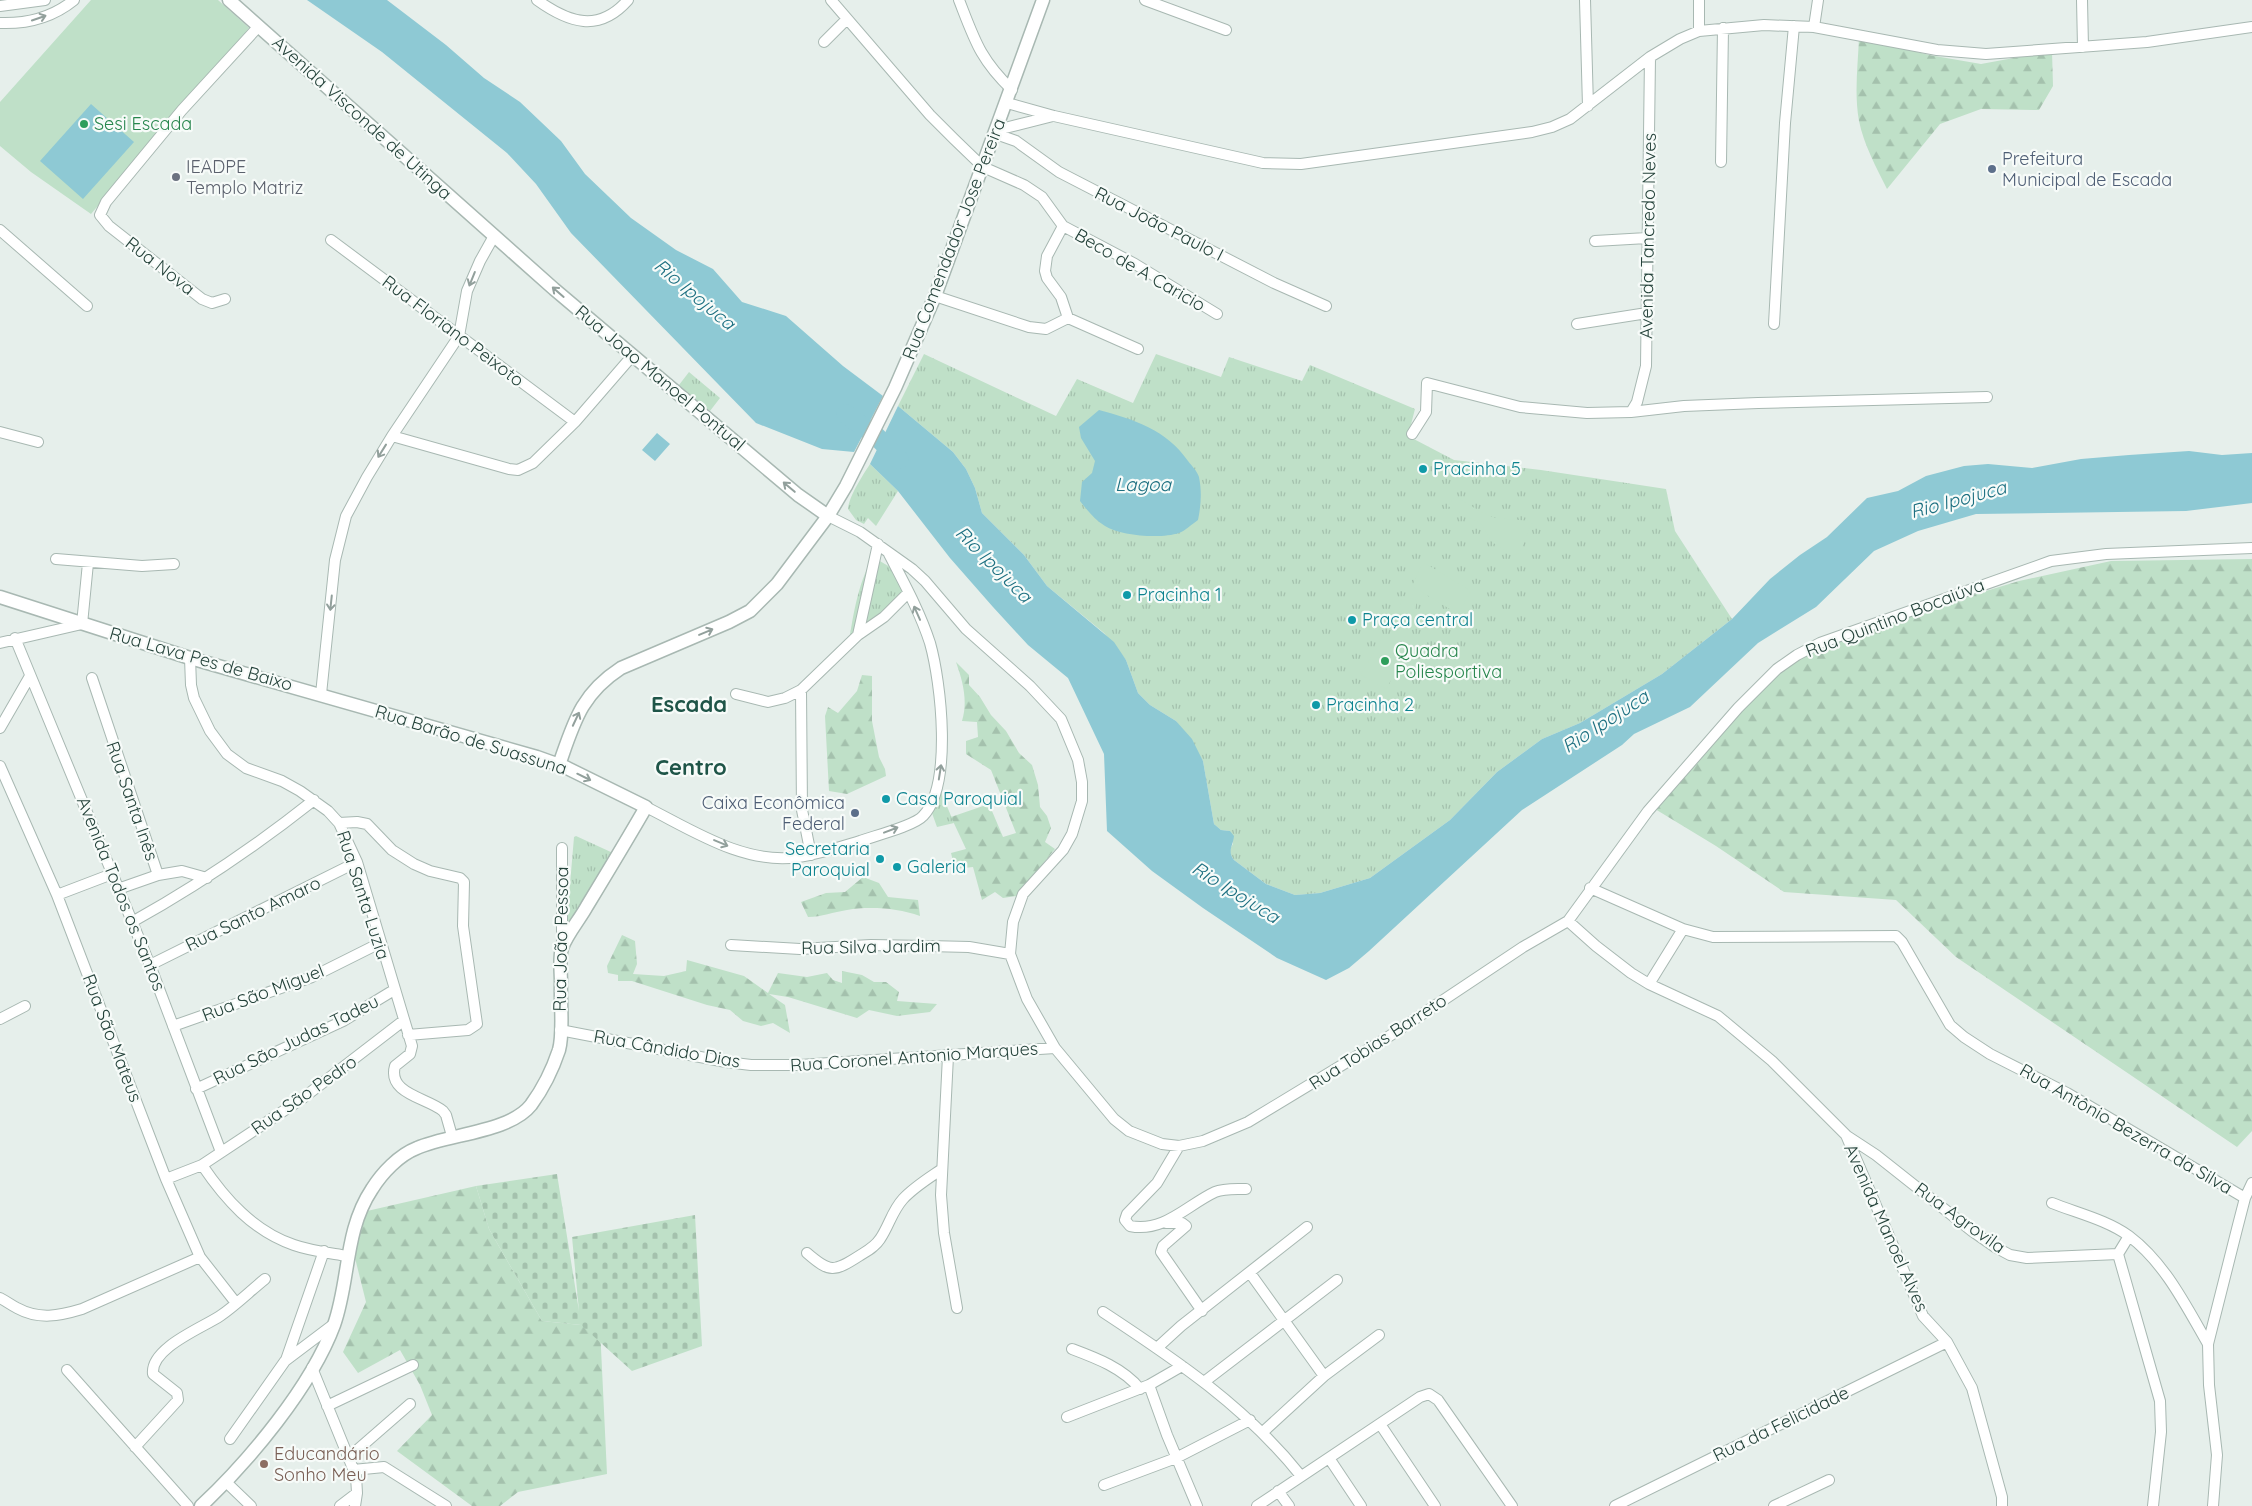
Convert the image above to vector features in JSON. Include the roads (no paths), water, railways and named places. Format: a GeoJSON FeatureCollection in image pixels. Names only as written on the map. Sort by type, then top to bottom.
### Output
{"type":"FeatureCollection","features":[{"type":"Feature","properties":{"kind":"street"},"geometry":{"type":"LineString","coordinates":[[0,6],[45,0]]}},
{"type":"Feature","properties":{"kind":"street"},"geometry":{"type":"LineString","coordinates":[[0,23],[36,20],[55,12],[74,0]]}},
{"type":"Feature","properties":{"kind":"street","name":"Avenida Visconde de Utinga"},"geometry":{"type":"LineString","coordinates":[[229,0],[494,236]]}},
{"type":"Feature","properties":{"kind":"street"},"geometry":{"type":"LineString","coordinates":[[537,0],[559,14],[582,22],[596,21],[609,16],[628,0]]}},
{"type":"Feature","properties":{"kind":"street"},"geometry":{"type":"LineString","coordinates":[[831,0],[930,115],[983,167],[1024,185],[1042,197],[1063,226],[1047,256],[1045,271],[1047,278],[1061,297],[1068,318],[1138,349]]}},
{"type":"Feature","properties":{"kind":"street"},"geometry":{"type":"LineString","coordinates":[[959,0],[982,56],[992,70],[1012,90]]}},
{"type":"Feature","properties":{"kind":"street","name":"Rua Comendador Jose Pereira"},"geometry":{"type":"LineString","coordinates":[[559,765],[574,723],[592,690],[605,678],[621,668],[730,622],[750,611],[777,584],[828,516],[856,466],[895,388],[935,296],[1012,90],[1043,0]]}},
{"type":"Feature","properties":{"kind":"street"},"geometry":{"type":"LineString","coordinates":[[1145,0],[1226,30]]}},
{"type":"Feature","properties":{"kind":"street"},"geometry":{"type":"LineString","coordinates":[[1585,0],[1588,106]]}},
{"type":"Feature","properties":{"kind":"street"},"geometry":{"type":"LineString","coordinates":[[1699,0],[1699,31]]}},
{"type":"Feature","properties":{"kind":"street"},"geometry":{"type":"LineString","coordinates":[[1814,27],[1818,0]]}},
{"type":"Feature","properties":{"kind":"street"},"geometry":{"type":"LineString","coordinates":[[2082,0],[2084,47]]}},
{"type":"Feature","properties":{"kind":"street"},"geometry":{"type":"LineString","coordinates":[[824,42],[846,19]]}},
{"type":"Feature","properties":{"kind":"street"},"geometry":{"type":"LineString","coordinates":[[1007,103],[1054,116],[1249,160],[1285,165],[1532,132],[1552,127],[1570,119],[1650,57],[1680,39],[1699,31],[1764,25],[1814,27],[1961,53],[2012,53],[2147,42],[2252,27]]}},
{"type":"Feature","properties":{"kind":"street","name":"Rua Nova"},"geometry":{"type":"LineString","coordinates":[[225,299],[212,303],[192,292],[109,226],[100,215],[106,202],[182,110],[259,26]]}},
{"type":"Feature","properties":{"kind":"street"},"geometry":{"type":"LineString","coordinates":[[1774,324],[1784,131],[1794,26]]}},
{"type":"Feature","properties":{"kind":"street"},"geometry":{"type":"LineString","coordinates":[[1721,162],[1723,28]]}},
{"type":"Feature","properties":{"kind":"street","name":"Avenida Tancredo Neves"},"geometry":{"type":"LineString","coordinates":[[1631,412],[1637,402],[1646,366],[1650,57]]}},
{"type":"Feature","properties":{"kind":"street"},"geometry":{"type":"LineString","coordinates":[[996,132],[1054,116]]}},
{"type":"Feature","properties":{"kind":"street","name":"Rua João Paulo I"},"geometry":{"type":"LineString","coordinates":[[996,132],[1016,141],[1059,172],[1265,278],[1326,306]]}},
{"type":"Feature","properties":{"kind":"street","name":"Beco de A Caricio"},"geometry":{"type":"LineString","coordinates":[[1063,226],[1135,264],[1217,314]]}},
{"type":"Feature","properties":{"kind":"street"},"geometry":{"type":"LineString","coordinates":[[0,230],[87,306]]}},
{"type":"Feature","properties":{"kind":"street"},"geometry":{"type":"LineString","coordinates":[[321,694],[339,537],[355,497],[392,436],[460,336],[467,291],[480,261],[494,236]]}},
{"type":"Feature","properties":{"kind":"street","name":"Rua Joao Manoel Pontual"},"geometry":{"type":"LineString","coordinates":[[494,236],[798,495],[828,516]]}},
{"type":"Feature","properties":{"kind":"street"},"geometry":{"type":"LineString","coordinates":[[1595,241],[1647,238]]}},
{"type":"Feature","properties":{"kind":"street","name":"Rua Floriano Peixoto"},"geometry":{"type":"LineString","coordinates":[[331,240],[575,422]]}},
{"type":"Feature","properties":{"kind":"street"},"geometry":{"type":"LineString","coordinates":[[935,296],[1029,327],[1046,329],[1068,318]]}},
{"type":"Feature","properties":{"kind":"street"},"geometry":{"type":"LineString","coordinates":[[1577,324],[1647,313]]}},
{"type":"Feature","properties":{"kind":"street"},"geometry":{"type":"LineString","coordinates":[[392,436],[518,470],[533,463],[575,422],[633,356]]}},
{"type":"Feature","properties":{"kind":"street"},"geometry":{"type":"LineString","coordinates":[[1412,434],[1426,412],[1427,383],[1493,401],[1544,411],[1587,413],[1631,412],[1684,406],[1987,397]]}},
{"type":"Feature","properties":{"kind":"street"},"geometry":{"type":"LineString","coordinates":[[0,432],[38,442]]}},
{"type":"Feature","properties":{"kind":"street"},"geometry":{"type":"LineString","coordinates":[[828,516],[888,550],[925,581],[966,629],[1036,692],[1061,720],[1078,760],[1082,782],[1082,801],[1072,834],[1062,850],[1023,894],[1013,922],[1010,954],[1027,1000],[1055,1048],[1114,1119],[1129,1131],[1146,1139],[1162,1144],[1179,1146],[1157,1183],[1126,1217],[1126,1222],[1130,1226],[1166,1223],[1182,1223],[1186,1226],[1163,1246],[1161,1252],[1202,1311]]}},
{"type":"Feature","properties":{"kind":"street"},"geometry":{"type":"LineString","coordinates":[[858,635],[878,544]]}},
{"type":"Feature","properties":{"kind":"street","name":"Rua Quintino Bocaiúva"},"geometry":{"type":"LineString","coordinates":[[1568,920],[1648,811],[1760,685],[1797,655],[1820,643],[2051,561],[2106,554],[2252,548]]}},
{"type":"Feature","properties":{"kind":"street"},"geometry":{"type":"LineString","coordinates":[[562,948],[646,807],[722,844],[751,854],[771,858],[811,855],[878,835],[913,823],[923,817],[930,807],[937,787],[942,757],[942,736],[934,663],[923,625],[888,550]]}},
{"type":"Feature","properties":{"kind":"street"},"geometry":{"type":"LineString","coordinates":[[56,559],[142,566],[174,564]]}},
{"type":"Feature","properties":{"kind":"street"},"geometry":{"type":"LineString","coordinates":[[0,643],[82,624],[88,563]]}},
{"type":"Feature","properties":{"kind":"street"},"geometry":{"type":"LineString","coordinates":[[736,694],[768,702],[785,698],[801,690],[858,635],[884,616],[908,593]]}},
{"type":"Feature","properties":{"kind":"street","name":"Rua Lava Pes de Baixo"},"geometry":{"type":"LineString","coordinates":[[0,596],[190,658],[321,694]]}},
{"type":"Feature","properties":{"kind":"street","name":"Avenida Todos os Santos"},"geometry":{"type":"LineString","coordinates":[[16,638],[150,965],[221,1152]]}},
{"type":"Feature","properties":{"kind":"street","name":"Rua Santa Luzia"},"geometry":{"type":"LineString","coordinates":[[190,658],[191,685],[194,698],[210,731],[227,754],[246,768],[282,781],[314,800],[339,823],[356,862],[412,1046],[412,1052],[395,1066],[394,1075],[396,1082],[402,1090],[443,1110],[452,1136]]}},
{"type":"Feature","properties":{"kind":"street"},"geometry":{"type":"LineString","coordinates":[[0,728],[30,676]]}},
{"type":"Feature","properties":{"kind":"street","name":"Rua Santa Inês"},"geometry":{"type":"LineString","coordinates":[[92,678],[158,875],[182,870],[207,878]]}},
{"type":"Feature","properties":{"kind":"street"},"geometry":{"type":"LineString","coordinates":[[801,690],[802,810],[811,855]]}},
{"type":"Feature","properties":{"kind":"street","name":"Rua Barão de Suassuna"},"geometry":{"type":"LineString","coordinates":[[321,694],[559,765],[646,807]]}},
{"type":"Feature","properties":{"kind":"street","name":"Rua São Mateus"},"geometry":{"type":"LineString","coordinates":[[0,766],[57,895],[166,1179],[200,1257],[236,1303]]}},
{"type":"Feature","properties":{"kind":"street"},"geometry":{"type":"LineString","coordinates":[[132,922],[207,878],[271,834],[314,800]]}},
{"type":"Feature","properties":{"kind":"street"},"geometry":{"type":"LineString","coordinates":[[339,823],[357,822],[367,824],[392,850],[414,864],[430,871],[460,878],[464,882],[463,926],[478,1019],[475,1027],[468,1030],[408,1035]]}},
{"type":"Feature","properties":{"kind":"street","name":"Rua João Pessoa"},"geometry":{"type":"LineString","coordinates":[[201,1506],[226,1482],[254,1450],[312,1368],[334,1324],[340,1303],[347,1256],[355,1222],[362,1207],[383,1174],[415,1148],[452,1136],[506,1124],[529,1107],[539,1093],[559,1049],[562,848]]}},
{"type":"Feature","properties":{"kind":"street","name":"Rua Santo Amaro"},"geometry":{"type":"LineString","coordinates":[[150,965],[356,862]]}},
{"type":"Feature","properties":{"kind":"street"},"geometry":{"type":"LineString","coordinates":[[57,895],[112,874]]}},
{"type":"Feature","properties":{"kind":"street"},"geometry":{"type":"LineString","coordinates":[[118,889],[158,875]]}},
{"type":"Feature","properties":{"kind":"street"},"geometry":{"type":"LineString","coordinates":[[1590,888],[1683,929],[1649,984]]}},
{"type":"Feature","properties":{"kind":"street","name":"Avenida Manoel Alves"},"geometry":{"type":"LineString","coordinates":[[1568,920],[1613,960],[1649,984],[1718,1016],[1772,1061],[1846,1135],[1923,1316],[1947,1342],[1972,1388],[2002,1497],[2002,1506]]}},
{"type":"Feature","properties":{"kind":"street","name":"Rua Tobias Barreto"},"geometry":{"type":"LineString","coordinates":[[1179,1146],[1203,1141],[1224,1133],[1293,1096],[1568,920]]}},
{"type":"Feature","properties":{"kind":"street","name":"Rua Antônio Bezerra da Silva"},"geometry":{"type":"LineString","coordinates":[[1683,929],[1700,935],[1725,938],[1896,936],[1902,942],[1950,1025],[1990,1054],[2067,1093],[2245,1198]]}},
{"type":"Feature","properties":{"kind":"street","name":"Rua São Miguel"},"geometry":{"type":"LineString","coordinates":[[173,1026],[312,977],[380,943]]}},
{"type":"Feature","properties":{"kind":"street","name":"Rua Silva Jardim"},"geometry":{"type":"LineString","coordinates":[[731,945],[800,949],[871,944],[969,948],[1010,954]]}},
{"type":"Feature","properties":{"kind":"street","name":"Rua São Judas Tadeu"},"geometry":{"type":"LineString","coordinates":[[196,1089],[343,1021],[394,990]]}},
{"type":"Feature","properties":{"kind":"street"},"geometry":{"type":"LineString","coordinates":[[0,1018],[25,1006]]}},
{"type":"Feature","properties":{"kind":"street","name":"Rua São Pedro"},"geometry":{"type":"LineString","coordinates":[[166,1179],[202,1165],[303,1098],[403,1021]]}},
{"type":"Feature","properties":{"kind":"street","name":"Rua Cândido Dias"},"geometry":{"type":"LineString","coordinates":[[560,1030],[726,1062],[774,1065]]}},
{"type":"Feature","properties":{"kind":"street","name":"Rua Coronel Antonio Marques"},"geometry":{"type":"LineString","coordinates":[[774,1065],[948,1056],[1055,1048]]}},
{"type":"Feature","properties":{"kind":"street"},"geometry":{"type":"LineString","coordinates":[[948,1056],[942,1169],[943,1223],[957,1308]]}},
{"type":"Feature","properties":{"kind":"street","name":"Rua Agrovila"},"geometry":{"type":"LineString","coordinates":[[1846,1135],[1876,1155],[1972,1231],[2010,1255],[2027,1258],[2118,1254]]}},
{"type":"Feature","properties":{"kind":"street"},"geometry":{"type":"LineString","coordinates":[[202,1165],[224,1195],[249,1220],[294,1245],[347,1256]]}},
{"type":"Feature","properties":{"kind":"street"},"geometry":{"type":"LineString","coordinates":[[807,1253],[823,1266],[838,1269],[845,1265],[874,1246],[882,1236],[894,1211],[904,1198],[942,1169]]}},
{"type":"Feature","properties":{"kind":"street"},"geometry":{"type":"LineString","coordinates":[[2213,1506],[2217,1455],[2209,1385],[2208,1344],[2245,1198],[2252,1183]]}},
{"type":"Feature","properties":{"kind":"street"},"geometry":{"type":"LineString","coordinates":[[1166,1223],[1217,1191],[1246,1189]]}},
{"type":"Feature","properties":{"kind":"street"},"geometry":{"type":"LineString","coordinates":[[2052,1203],[2102,1221],[2129,1236],[2156,1262],[2173,1286],[2208,1344]]}},
{"type":"Feature","properties":{"kind":"street"},"geometry":{"type":"LineString","coordinates":[[1157,1348],[1181,1326],[1307,1227]]}},
{"type":"Feature","properties":{"kind":"street"},"geometry":{"type":"LineString","coordinates":[[2129,1236],[2118,1254],[2160,1402],[2161,1432],[2153,1506]]}},
{"type":"Feature","properties":{"kind":"street"},"geometry":{"type":"LineString","coordinates":[[230,1439],[285,1361],[324,1251]]}},
{"type":"Feature","properties":{"kind":"street"},"geometry":{"type":"LineString","coordinates":[[1,1297],[31,1315],[45,1317],[64,1315],[82,1309],[200,1257]]}},
{"type":"Feature","properties":{"kind":"street"},"geometry":{"type":"LineString","coordinates":[[1250,1273],[1324,1376]]}},
{"type":"Feature","properties":{"kind":"street"},"geometry":{"type":"LineString","coordinates":[[135,1447],[178,1398],[177,1393],[153,1374],[155,1363],[170,1346],[220,1316],[265,1279]]}},
{"type":"Feature","properties":{"kind":"street"},"geometry":{"type":"LineString","coordinates":[[1204,1382],[1337,1280]]}},
{"type":"Feature","properties":{"kind":"street"},"geometry":{"type":"LineString","coordinates":[[1103,1312],[1204,1382],[1250,1420],[1264,1432],[1301,1476]]}},
{"type":"Feature","properties":{"kind":"street"},"geometry":{"type":"LineString","coordinates":[[285,1361],[334,1324]]}},
{"type":"Feature","properties":{"kind":"street"},"geometry":{"type":"LineString","coordinates":[[1264,1432],[1324,1376],[1379,1335]]}},
{"type":"Feature","properties":{"kind":"street","name":"Rua da Felicidade"},"geometry":{"type":"LineString","coordinates":[[1615,1506],[1947,1342]]}},
{"type":"Feature","properties":{"kind":"street"},"geometry":{"type":"LineString","coordinates":[[1072,1349],[1097,1359],[1132,1378],[1144,1387],[1197,1506]]}},
{"type":"Feature","properties":{"kind":"street"},"geometry":{"type":"LineString","coordinates":[[327,1406],[413,1365]]}},
{"type":"Feature","properties":{"kind":"street"},"geometry":{"type":"LineString","coordinates":[[1067,1417],[1144,1387],[1182,1366]]}},
{"type":"Feature","properties":{"kind":"street"},"geometry":{"type":"LineString","coordinates":[[312,1368],[353,1470],[358,1493],[356,1506]]}},
{"type":"Feature","properties":{"kind":"street"},"geometry":{"type":"LineString","coordinates":[[67,1370],[188,1506]]}},
{"type":"Feature","properties":{"kind":"street"},"geometry":{"type":"LineString","coordinates":[[1257,1506],[1424,1395],[1434,1396],[1438,1400],[1512,1506]]}},
{"type":"Feature","properties":{"kind":"street"},"geometry":{"type":"LineString","coordinates":[[348,1458],[410,1404]]}},
{"type":"Feature","properties":{"kind":"street"},"geometry":{"type":"LineString","coordinates":[[1104,1484],[1176,1458],[1250,1420]]}},
{"type":"Feature","properties":{"kind":"street"},"geometry":{"type":"LineString","coordinates":[[1380,1424],[1435,1506]]}},
{"type":"Feature","properties":{"kind":"street"},"geometry":{"type":"LineString","coordinates":[[1329,1458],[1362,1506]]}},
{"type":"Feature","properties":{"kind":"street"},"geometry":{"type":"LineString","coordinates":[[353,1470],[384,1467],[446,1506]]}},
{"type":"Feature","properties":{"kind":"street"},"geometry":{"type":"LineString","coordinates":[[1774,1506],[1829,1480]]}},
{"type":"Feature","properties":{"kind":"street"},"geometry":{"type":"LineString","coordinates":[[226,1482],[251,1506]]}},
{"type":"Feature","properties":{"kind":"street"},"geometry":{"type":"LineString","coordinates":[[1278,1491],[1289,1506]]}},
{"type":"Feature","properties":{"kind":"street"},"geometry":{"type":"LineString","coordinates":[[340,1506],[358,1493]]}},
{"type":"Feature","properties":{"kind":"water"},"geometry":{"type":"Polygon","coordinates":[[[307,0],[387,0],[446,45],[484,78],[520,102],[561,141],[585,174],[631,218],[676,250],[713,269],[742,302],[786,316],[843,366],[883,396],[854,452],[822,449],[756,423],[571,233],[536,184],[507,153],[382,52],[307,0]]]}},
{"type":"Feature","properties":{"kind":"water"},"geometry":{"type":"Polygon","coordinates":[[[91,104],[134,142],[83,199],[40,161],[91,104]]]}},
{"type":"Feature","properties":{"kind":"water"},"geometry":{"type":"Polygon","coordinates":[[[898,406],[953,452],[966,469],[975,488],[982,513],[1024,555],[1047,586],[1114,642],[1126,660],[1138,693],[1150,705],[1176,721],[1192,739],[1203,761],[1214,824],[1221,830],[1230,831],[1234,836],[1231,851],[1234,860],[1266,884],[1295,895],[1320,893],[1370,878],[1450,820],[1497,772],[1542,739],[1580,723],[1662,674],[1732,619],[1770,579],[1800,555],[1827,537],[1867,498],[1898,491],[1926,476],[1964,466],[1988,464],[2032,468],[2081,459],[2189,451],[2222,455],[2252,453],[2252,503],[2186,511],[1976,514],[1918,531],[1874,551],[1816,607],[1758,643],[1690,707],[1634,734],[1622,745],[1522,810],[1369,951],[1349,968],[1326,980],[1277,958],[1203,908],[1152,871],[1107,831],[1104,754],[1068,678],[1028,645],[950,558],[898,491],[870,464],[898,406]]]}},
{"type":"Feature","properties":{"kind":"water","name":"Lagoa"},"geometry":{"type":"Polygon","coordinates":[[[1099,410],[1124,417],[1148,427],[1180,450],[1199,477],[1201,498],[1198,520],[1179,533],[1162,536],[1141,536],[1120,532],[1101,524],[1088,511],[1080,501],[1082,482],[1092,473],[1095,461],[1081,438],[1079,427],[1099,410]]]}},
{"type":"Feature","properties":{"kind":"water"},"geometry":{"type":"Polygon","coordinates":[[[657,433],[670,444],[655,461],[642,450],[657,433]]]}},
{"type":"Feature","properties":{"kind":"waterway","name":"Rio Ipojuca"},"geometry":{"type":"LineString","coordinates":[[846,414],[877,437],[899,459]]}},
{"type":"Feature","properties":{"kind":"place","name":"Sesi Escada"},"geometry":{"type":"Point","coordinates":[84,124]}},
{"type":"Feature","properties":{"kind":"place","name":"Prefeitura Municipal de Escada"},"geometry":{"type":"Point","coordinates":[1992,169]}},
{"type":"Feature","properties":{"kind":"place","name":"IEADPE Templo Matriz"},"geometry":{"type":"Point","coordinates":[176,177]}},
{"type":"Feature","properties":{"kind":"place","name":"Pracinha 5"},"geometry":{"type":"Point","coordinates":[1423,469]}},
{"type":"Feature","properties":{"kind":"place","name":"Pracinha 1"},"geometry":{"type":"Point","coordinates":[1127,595]}},
{"type":"Feature","properties":{"kind":"place","name":"Praça central"},"geometry":{"type":"Point","coordinates":[1352,620]}},
{"type":"Feature","properties":{"kind":"place","name":"Quadra Poliesportiva"},"geometry":{"type":"Point","coordinates":[1385,661]}},
{"type":"Feature","properties":{"kind":"place","name":"Pracinha 2"},"geometry":{"type":"Point","coordinates":[1316,705]}},
{"type":"Feature","properties":{"kind":"place","name":"Casa Paroquial"},"geometry":{"type":"Point","coordinates":[886,799]}},
{"type":"Feature","properties":{"kind":"place","name":"Caixa Econômica Federal"},"geometry":{"type":"Point","coordinates":[855,813]}},
{"type":"Feature","properties":{"kind":"place","name":"Secretaria Paroquial"},"geometry":{"type":"Point","coordinates":[880,859]}},
{"type":"Feature","properties":{"kind":"place","name":"Galeria"},"geometry":{"type":"Point","coordinates":[897,867]}},
{"type":"Feature","properties":{"kind":"place","name":"Educandário Sonho Meu"},"geometry":{"type":"Point","coordinates":[264,1464]}},
{"type":"Feature","properties":{"kind":"district","name":"Escada"},"geometry":{"type":"Point","coordinates":[689,704]}},
{"type":"Feature","properties":{"kind":"district","name":"Centro"},"geometry":{"type":"Point","coordinates":[691,767]}}]}
